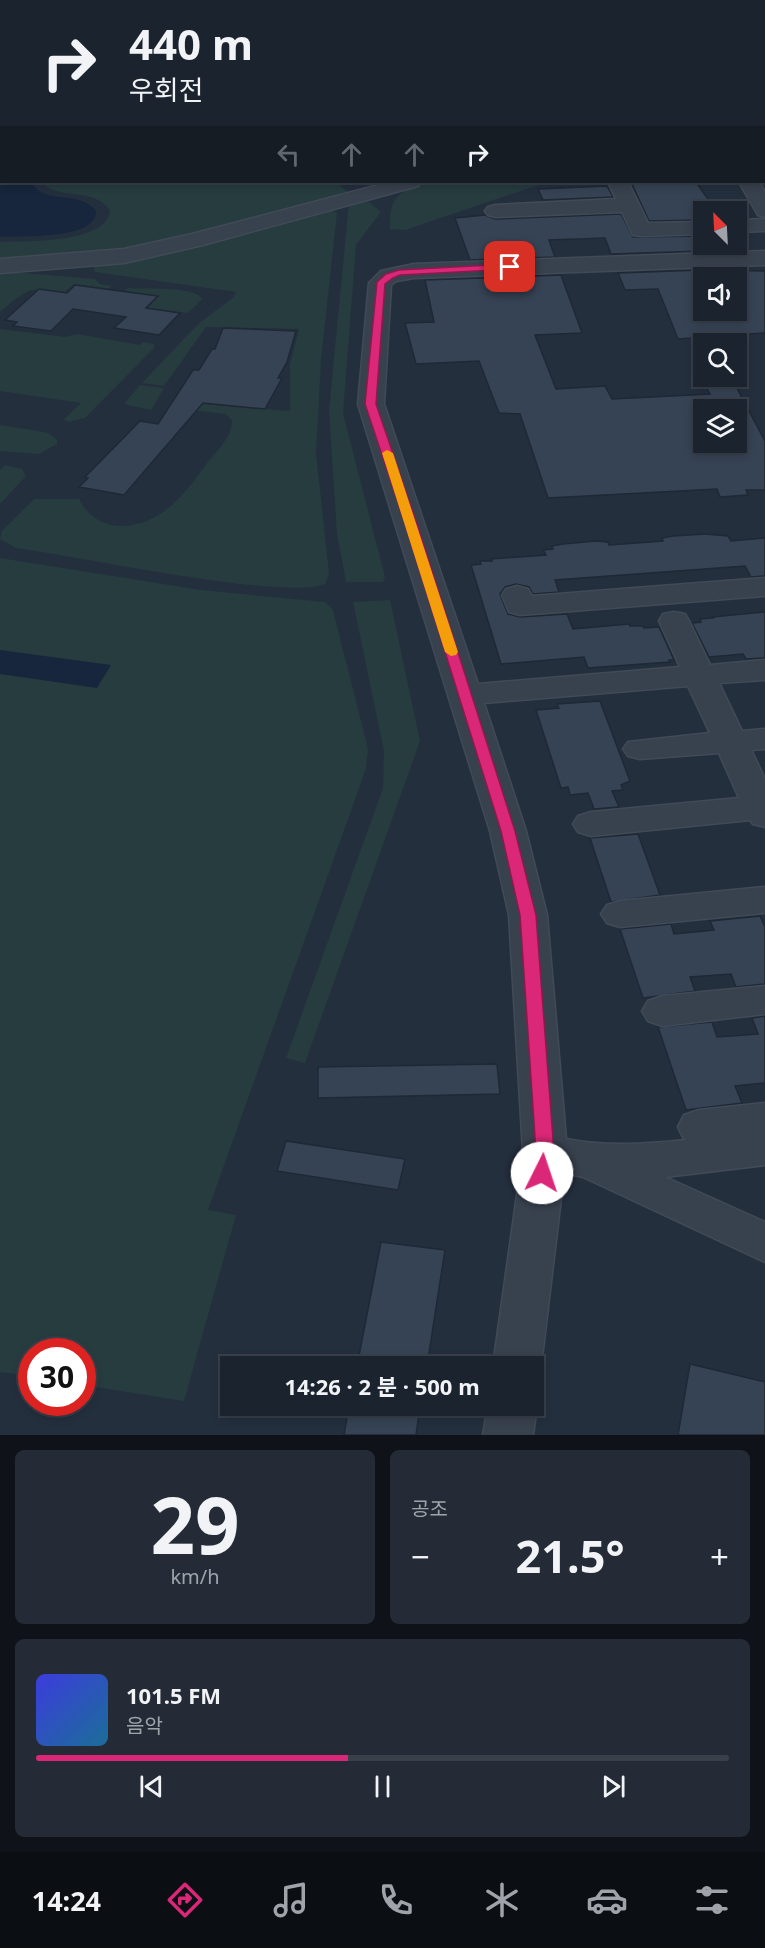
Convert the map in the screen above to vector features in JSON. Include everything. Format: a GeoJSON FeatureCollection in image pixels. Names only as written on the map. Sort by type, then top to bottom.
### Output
{"type":"FeatureCollection","features":[{"type":"Feature","properties":{"kind":"street"},"geometry":{"type":"LineString","coordinates":[[0,266],[124,256],[195,240],[407,183]]}},
{"type":"Feature","properties":{"kind":"street"},"geometry":{"type":"LineString","coordinates":[[618,183],[641,230],[693,228]]}},
{"type":"Feature","properties":{"kind":"street"},"geometry":{"type":"LineString","coordinates":[[495,211],[629,206]]}},
{"type":"Feature","properties":{"kind":"street"},"geometry":{"type":"LineString","coordinates":[[747,226],[765,225]]}},
{"type":"Feature","properties":{"kind":"street"},"geometry":{"type":"LineString","coordinates":[[615,226],[639,226]]}},
{"type":"Feature","properties":{"kind":"street"},"geometry":{"type":"LineString","coordinates":[[518,1356],[545,1152],[528,915],[508,831],[371,404],[380,284],[389,276],[414,271],[765,258]]}},
{"type":"Feature","properties":{"kind":"street"},"geometry":{"type":"LineString","coordinates":[[517,595],[520,606],[593,591],[712,581],[765,586]]}},
{"type":"Feature","properties":{"kind":"street"},"geometry":{"type":"LineString","coordinates":[[593,591],[632,613],[674,621],[711,602],[712,581]]}},
{"type":"Feature","properties":{"kind":"street"},"geometry":{"type":"LineString","coordinates":[[591,824],[764,810],[698,676],[674,621]]}},
{"type":"Feature","properties":{"kind":"street"},"geometry":{"type":"LineString","coordinates":[[465,695],[548,677],[698,676],[765,670]]}},
{"type":"Feature","properties":{"kind":"street"},"geometry":{"type":"LineString","coordinates":[[640,749],[765,739]]}},
{"type":"Feature","properties":{"kind":"street"},"geometry":{"type":"LineString","coordinates":[[621,914],[765,900]]}},
{"type":"Feature","properties":{"kind":"street"},"geometry":{"type":"LineString","coordinates":[[662,1011],[765,1000]]}},
{"type":"Feature","properties":{"kind":"street"},"geometry":{"type":"LineString","coordinates":[[699,1127],[765,1120]]}},
{"type":"Feature","properties":{"kind":"street"},"geometry":{"type":"LineString","coordinates":[[545,1152],[589,1161],[644,1162],[765,1148]]}},
{"type":"Feature","properties":{"kind":"street"},"geometry":{"type":"LineString","coordinates":[[589,1161],[765,1243]]}},
{"type":"Feature","properties":{"kind":"street"},"geometry":{"type":"LineString","coordinates":[[508,1435],[511,1416]]}},
{"type":"Feature","properties":{"kind":"green space"},"geometry":{"type":"Polygon","coordinates":[[[43,183],[339,183],[352,195],[143,247],[0,261],[0,242],[45,240],[81,235],[106,221],[110,210],[103,203],[94,198],[48,188],[43,183]]]}},
{"type":"Feature","properties":{"kind":"green space"},"geometry":{"type":"Polygon","coordinates":[[[424,183],[544,183],[405,230],[390,229],[393,203],[402,192],[424,183]]]}},
{"type":"Feature","properties":{"kind":"green space"},"geometry":{"type":"Polygon","coordinates":[[[364,198],[381,212],[356,245],[343,413],[385,577],[383,582],[346,582],[337,534],[329,411],[349,202],[364,198]]]}},
{"type":"Feature","properties":{"kind":"green space"},"geometry":{"type":"Polygon","coordinates":[[[329,208],[337,213],[321,360],[316,453],[329,573],[326,583],[306,587],[271,587],[227,582],[16,548],[0,539],[2,531],[34,499],[79,499],[88,512],[111,525],[138,524],[164,512],[184,493],[223,444],[232,421],[226,414],[173,408],[177,402],[290,411],[290,364],[299,329],[206,327],[164,386],[142,383],[199,323],[233,298],[236,292],[95,272],[93,266],[329,208]]]}},
{"type":"Feature","properties":{"kind":"green space"},"geometry":{"type":"Polygon","coordinates":[[[0,271],[95,279],[100,284],[112,286],[108,289],[74,284],[65,292],[29,291],[0,312],[0,271]]]}},
{"type":"Feature","properties":{"kind":"green space"},"geometry":{"type":"Polygon","coordinates":[[[128,288],[179,290],[190,292],[202,299],[188,313],[147,308],[159,296],[125,291],[128,288]]]}},
{"type":"Feature","properties":{"kind":"green space"},"geometry":{"type":"Polygon","coordinates":[[[0,329],[65,337],[77,334],[140,345],[143,342],[154,344],[154,348],[85,418],[68,422],[64,419],[81,403],[0,391],[0,329]]]}},
{"type":"Feature","properties":{"kind":"green space"},"geometry":{"type":"Polygon","coordinates":[[[140,385],[164,388],[151,410],[124,404],[140,385]]]}},
{"type":"Feature","properties":{"kind":"green space"},"geometry":{"type":"Polygon","coordinates":[[[0,425],[50,434],[57,440],[57,444],[39,454],[0,451],[0,425]]]}},
{"type":"Feature","properties":{"kind":"green space"},"geometry":{"type":"Polygon","coordinates":[[[5,465],[22,469],[26,476],[0,504],[0,470],[5,465]]]}},
{"type":"Feature","properties":{"kind":"green space"},"geometry":{"type":"Polygon","coordinates":[[[0,558],[201,590],[325,602],[333,610],[368,749],[366,768],[208,1210],[236,1215],[184,1401],[96,1387],[96,1338],[18,1338],[18,1374],[0,1372],[0,558]]]}},
{"type":"Feature","properties":{"kind":"green space"},"geometry":{"type":"Polygon","coordinates":[[[390,600],[420,741],[305,1063],[286,1058],[383,788],[384,751],[353,602],[390,600]]]}},
{"type":"Feature","properties":{"kind":"water"},"geometry":{"type":"Polygon","coordinates":[[[0,183],[32,183],[44,194],[72,198],[89,204],[96,211],[93,220],[85,227],[72,232],[0,237],[0,183]]]}},
{"type":"Feature","properties":{"kind":"water"},"geometry":{"type":"Polygon","coordinates":[[[0,650],[111,665],[97,688],[0,674],[0,650]]]}},
{"type":"Feature","properties":{"kind":"building"},"geometry":{"type":"Polygon","coordinates":[[[697,183],[709,201],[693,201],[693,220],[649,221],[632,184],[697,183]]]}},
{"type":"Feature","properties":{"kind":"building"},"geometry":{"type":"Polygon","coordinates":[[[607,186],[613,197],[543,200],[538,189],[607,186]]]}},
{"type":"Feature","properties":{"kind":"building"},"geometry":{"type":"Polygon","coordinates":[[[621,214],[633,237],[693,236],[693,251],[611,254],[605,238],[549,240],[555,257],[470,260],[455,218],[485,215],[495,219],[621,214]]]}},
{"type":"Feature","properties":{"kind":"building"},"geometry":{"type":"Polygon","coordinates":[[[693,270],[693,321],[747,321],[747,271],[765,271],[765,333],[693,333],[693,338],[678,339],[658,289],[625,290],[618,273],[693,270]]]}},
{"type":"Feature","properties":{"kind":"building"},"geometry":{"type":"Polygon","coordinates":[[[561,275],[582,333],[535,335],[556,389],[605,386],[612,399],[710,394],[706,387],[736,387],[743,399],[693,399],[693,453],[747,453],[747,407],[765,441],[765,490],[746,490],[748,495],[720,497],[717,489],[548,498],[520,414],[499,413],[479,361],[416,364],[405,323],[434,322],[425,280],[561,275]]]}},
{"type":"Feature","properties":{"kind":"building"},"geometry":{"type":"Polygon","coordinates":[[[75,285],[158,296],[146,308],[180,313],[159,335],[114,328],[126,317],[73,309],[51,331],[13,326],[17,322],[5,320],[39,289],[67,293],[75,285]]]}},
{"type":"Feature","properties":{"kind":"building"},"geometry":{"type":"Polygon","coordinates":[[[223,328],[296,331],[287,362],[278,378],[282,378],[265,409],[203,403],[124,495],[79,487],[88,478],[85,477],[140,421],[158,424],[193,370],[199,370],[212,349],[215,349],[223,328]]]}},
{"type":"Feature","properties":{"kind":"building"},"geometry":{"type":"Polygon","coordinates":[[[705,534],[728,536],[731,541],[765,538],[765,576],[751,577],[745,566],[555,580],[559,592],[533,594],[529,587],[516,584],[505,587],[500,594],[508,614],[520,617],[567,614],[573,629],[629,624],[644,628],[659,627],[674,660],[588,668],[584,657],[501,664],[471,565],[481,564],[480,561],[492,561],[491,559],[546,555],[543,550],[553,549],[552,546],[563,544],[596,541],[608,542],[609,545],[663,541],[662,538],[673,536],[705,534]]]}},
{"type":"Feature","properties":{"kind":"building"},"geometry":{"type":"Polygon","coordinates":[[[765,612],[765,658],[746,659],[743,654],[709,657],[692,623],[712,617],[765,612]]]}},
{"type":"Feature","properties":{"kind":"building"},"geometry":{"type":"Polygon","coordinates":[[[600,701],[630,781],[621,785],[623,790],[612,791],[619,807],[594,809],[588,793],[570,795],[568,787],[561,788],[536,710],[559,708],[557,704],[600,701]]]}},
{"type":"Feature","properties":{"kind":"building"},"geometry":{"type":"Polygon","coordinates":[[[638,834],[660,895],[611,902],[590,838],[638,834]]]}},
{"type":"Feature","properties":{"kind":"building"},"geometry":{"type":"Polygon","coordinates":[[[760,916],[765,927],[765,984],[736,987],[731,974],[690,977],[695,991],[643,998],[620,929],[671,924],[674,934],[714,930],[710,921],[760,916]]]}},
{"type":"Feature","properties":{"kind":"building"},"geometry":{"type":"Polygon","coordinates":[[[765,1016],[765,1083],[735,1086],[742,1103],[686,1110],[658,1027],[712,1022],[717,1037],[758,1034],[752,1018],[765,1016]]]}},
{"type":"Feature","properties":{"kind":"building"},"geometry":{"type":"Polygon","coordinates":[[[497,1064],[500,1094],[318,1098],[318,1067],[497,1064]]]}},
{"type":"Feature","properties":{"kind":"building"},"geometry":{"type":"Polygon","coordinates":[[[286,1141],[405,1159],[398,1190],[277,1171],[286,1141]]]}},
{"type":"Feature","properties":{"kind":"building"},"geometry":{"type":"Polygon","coordinates":[[[381,1242],[445,1250],[429,1356],[359,1356],[381,1242]]]}},
{"type":"Feature","properties":{"kind":"building"},"geometry":{"type":"Polygon","coordinates":[[[690,1364],[765,1382],[765,1435],[678,1435],[690,1364]]]}},
{"type":"Feature","properties":{"kind":"building"},"geometry":{"type":"Polygon","coordinates":[[[347,1416],[419,1416],[416,1435],[344,1435],[347,1416]]]}},
{"type":"Feature","properties":{"kind":"slow traffic"},"geometry":{"type":"LineString","coordinates":[[387,453],[451,652]]}},
{"type":"Feature","properties":{"kind":"route"},"geometry":{"type":"LineString","coordinates":[[510,267],[414,271],[389,276],[380,284],[371,404],[508,831],[528,915],[545,1152],[542,1173]]}}]}
